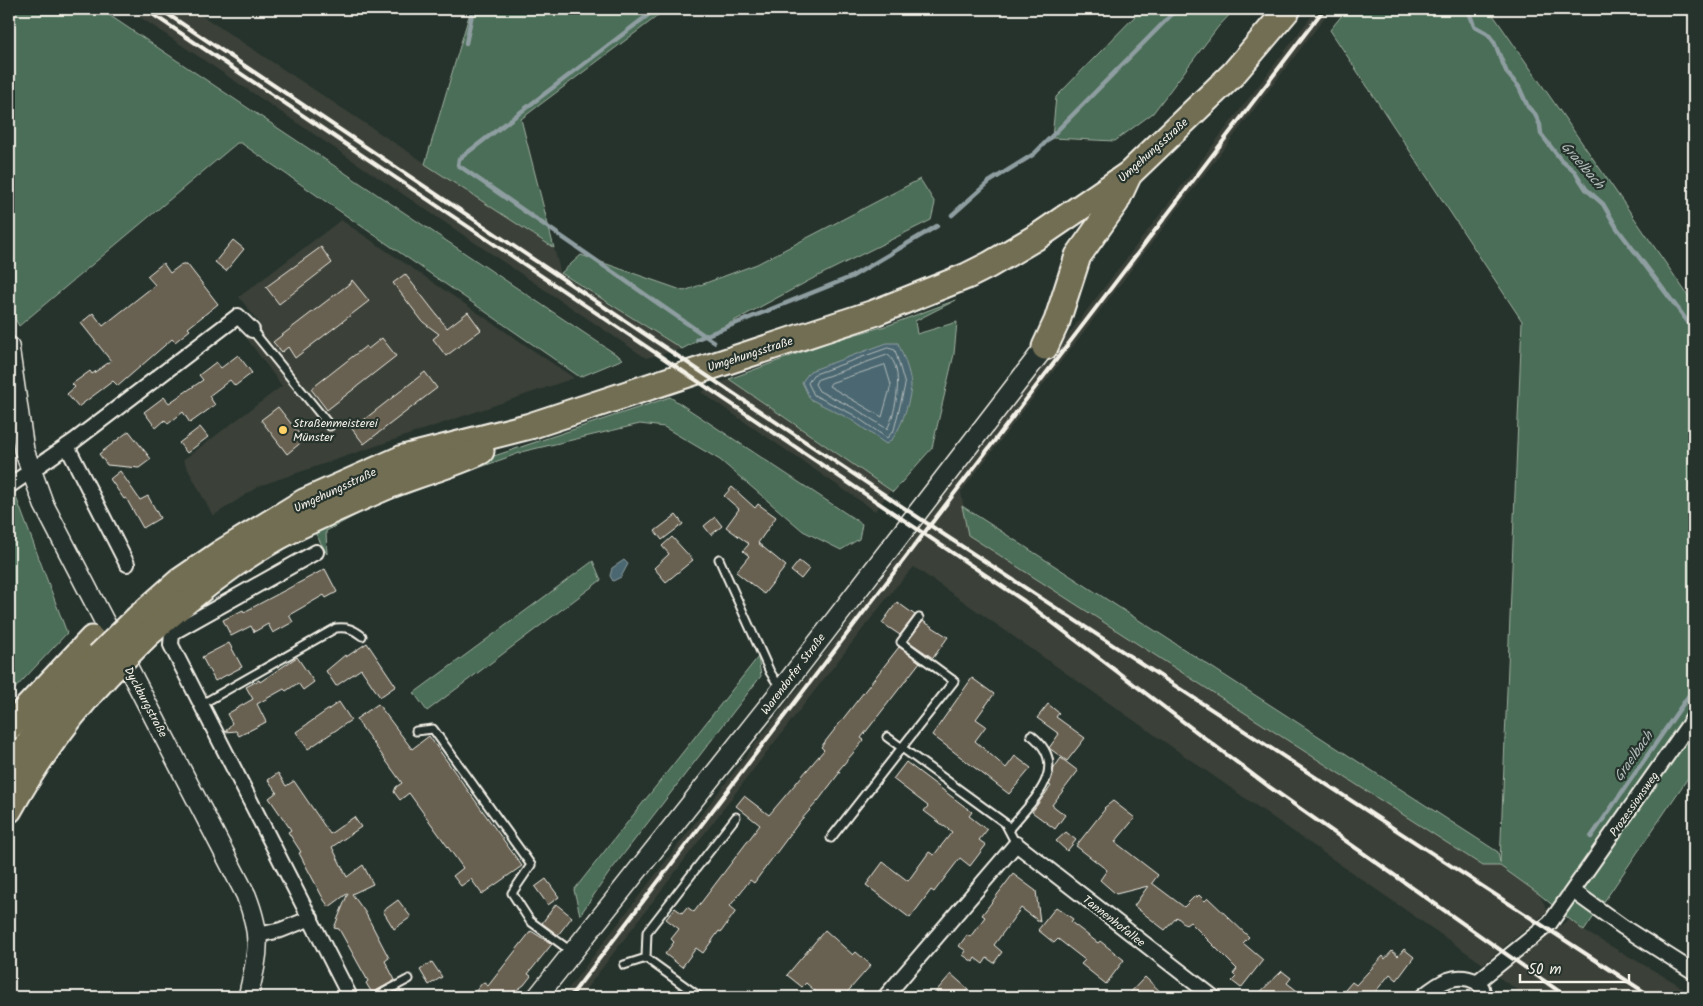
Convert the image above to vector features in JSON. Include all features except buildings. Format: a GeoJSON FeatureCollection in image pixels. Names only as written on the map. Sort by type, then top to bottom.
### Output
{"type":"FeatureCollection","features":[{"type":"Feature","properties":{"kind":"highway","name":"Umgehungsstraße"},"geometry":{"type":"LineString","coordinates":[[138,619],[170,570],[238,522],[297,489],[404,458],[530,426],[874,313],[967,276],[1040,235],[1129,174],[1233,74],[1288,9]]}},
{"type":"Feature","properties":{"kind":"highway"},"geometry":{"type":"LineString","coordinates":[[1045,347],[1057,321],[1078,256],[1116,202],[1129,174]]}},
{"type":"Feature","properties":{"kind":"highway","name":"Umgehungsstraße"},"geometry":{"type":"LineString","coordinates":[[138,619],[186,601],[228,570],[290,531],[383,488],[466,458],[530,426]]}},
{"type":"Feature","properties":{"kind":"highway"},"geometry":{"type":"LineString","coordinates":[[9,772],[24,748],[73,686],[100,656],[138,619]]}},
{"type":"Feature","properties":{"kind":"highway"},"geometry":{"type":"LineString","coordinates":[[9,726],[46,689],[100,656],[138,619]]}},
{"type":"Feature","properties":{"kind":"highway"},"geometry":{"type":"LineString","coordinates":[[9,810],[43,755],[90,693],[100,656]]}},
{"type":"Feature","properties":{"kind":"highway"},"geometry":{"type":"LineString","coordinates":[[9,744],[46,689]]}},
{"type":"Feature","properties":{"kind":"main road","name":"Dyckburgstraße"},"geometry":{"type":"LineString","coordinates":[[9,346],[15,374],[24,450],[44,505],[246,895],[258,935],[258,954],[248,997]]}},
{"type":"Feature","properties":{"kind":"main road","name":"Warendorfer Straße"},"geometry":{"type":"LineString","coordinates":[[537,997],[574,953],[781,690],[1045,347]]}},
{"type":"Feature","properties":{"kind":"street"},"geometry":{"type":"LineString","coordinates":[[9,486],[67,446],[238,316],[252,330]]}},
{"type":"Feature","properties":{"kind":"street"},"geometry":{"type":"LineString","coordinates":[[67,446],[127,564]]}},
{"type":"Feature","properties":{"kind":"street"},"geometry":{"type":"LineString","coordinates":[[316,552],[172,633],[171,645],[350,997]]}},
{"type":"Feature","properties":{"kind":"street","name":"Prozessionsweg"},"geometry":{"type":"LineString","coordinates":[[1477,982],[1550,923],[1694,717]]}},
{"type":"Feature","properties":{"kind":"street"},"geometry":{"type":"LineString","coordinates":[[885,997],[1016,844]]}},
{"type":"Feature","properties":{"kind":"street","name":"Tannenhofallee"},"geometry":{"type":"LineString","coordinates":[[1016,844],[1213,997]]}},
{"type":"Feature","properties":{"kind":"street"},"geometry":{"type":"LineString","coordinates":[[1573,891],[1623,927],[1694,972]]}},
{"type":"Feature","properties":{"kind":"street"},"geometry":{"type":"LineString","coordinates":[[258,935],[280,930],[311,918]]}},
{"type":"Feature","properties":{"kind":"street"},"geometry":{"type":"LineString","coordinates":[[1422,997],[1437,985],[1454,978],[1477,982],[1482,988],[1484,997]]}},
{"type":"Feature","properties":{"kind":"lane"},"geometry":{"type":"LineString","coordinates":[[252,330],[330,426]]}},
{"type":"Feature","properties":{"kind":"lane"},"geometry":{"type":"LineString","coordinates":[[719,558],[770,672],[781,690]]}},
{"type":"Feature","properties":{"kind":"lane"},"geometry":{"type":"LineString","coordinates":[[831,838],[954,681],[901,642],[919,618]]}},
{"type":"Feature","properties":{"kind":"lane"},"geometry":{"type":"LineString","coordinates":[[202,704],[336,628],[354,629],[362,636]]}},
{"type":"Feature","properties":{"kind":"lane"},"geometry":{"type":"LineString","coordinates":[[416,731],[434,729],[531,865],[512,893],[530,920],[574,953]]}},
{"type":"Feature","properties":{"kind":"lane"},"geometry":{"type":"LineString","coordinates":[[1009,829],[1044,786],[1050,772],[1049,756],[1040,742],[1031,734]]}},
{"type":"Feature","properties":{"kind":"lane","name":"Tannenhofallee"},"geometry":{"type":"LineString","coordinates":[[887,737],[1005,823],[1016,844]]}},
{"type":"Feature","properties":{"kind":"lane"},"geometry":{"type":"LineString","coordinates":[[646,958],[647,932],[736,817]]}},
{"type":"Feature","properties":{"kind":"lane"},"geometry":{"type":"LineString","coordinates":[[624,964],[646,958]]}},
{"type":"Feature","properties":{"kind":"lane"},"geometry":{"type":"LineString","coordinates":[[646,958],[700,997]]}},
{"type":"Feature","properties":{"kind":"lane"},"geometry":{"type":"LineString","coordinates":[[375,997],[409,979]]}},
{"type":"Feature","properties":{"kind":"shaded area"},"geometry":{"type":"Polygon","coordinates":[[[128,9],[192,9],[554,248],[561,274],[682,349],[646,358],[128,9]]]}},
{"type":"Feature","properties":{"kind":"shaded area"},"geometry":{"type":"Polygon","coordinates":[[[1317,9],[1331,9],[961,492],[968,534],[1483,866],[1500,866],[1539,894],[1548,911],[1483,964],[914,567],[894,589],[756,766],[580,997],[562,997],[1317,9]]]}},
{"type":"Feature","properties":{"kind":"shaded area","name":"Straßenmeisterei Münster"},"geometry":{"type":"Polygon","coordinates":[[[341,220],[574,378],[259,486],[213,516],[183,460],[282,386],[245,336],[260,324],[239,297],[341,220]]]}},
{"type":"Feature","properties":{"kind":"shaded area"},"geometry":{"type":"Polygon","coordinates":[[[729,379],[891,490],[875,511],[701,392],[729,379]]]}},
{"type":"Feature","properties":{"kind":"shaded area"},"geometry":{"type":"Polygon","coordinates":[[[1569,919],[1584,931],[1674,982],[1694,997],[1528,997],[1497,976],[1569,919]]]}},
{"type":"Feature","properties":{"kind":"green space"},"geometry":{"type":"Polygon","coordinates":[[[9,9],[100,9],[623,359],[580,377],[241,143],[237,143],[19,326],[9,308],[9,9]]]}},
{"type":"Feature","properties":{"kind":"green space"},"geometry":{"type":"Polygon","coordinates":[[[471,9],[667,9],[521,119],[554,248],[425,164],[471,9]]]}},
{"type":"Feature","properties":{"kind":"green space"},"geometry":{"type":"Polygon","coordinates":[[[1142,9],[1235,9],[1218,27],[1153,113],[1115,141],[1052,138],[1056,97],[1142,9]]]}},
{"type":"Feature","properties":{"kind":"green space"},"geometry":{"type":"Polygon","coordinates":[[[1347,9],[1489,9],[1694,304],[1694,769],[1584,931],[1539,894],[1500,866],[1483,866],[968,535],[962,506],[1498,852],[1500,863],[1522,321],[1330,30],[1347,9]]]}},
{"type":"Feature","properties":{"kind":"green space"},"geometry":{"type":"Polygon","coordinates":[[[920,179],[935,203],[931,220],[812,279],[682,349],[561,273],[581,255],[684,291],[757,264],[920,179]]]}},
{"type":"Feature","properties":{"kind":"green space"},"geometry":{"type":"Polygon","coordinates":[[[956,300],[915,321],[917,334],[957,322],[954,354],[932,448],[893,492],[729,379],[832,341],[889,325],[956,300]]]}},
{"type":"Feature","properties":{"kind":"green space"},"geometry":{"type":"Polygon","coordinates":[[[670,397],[862,524],[859,539],[841,550],[803,531],[720,460],[664,427],[640,424],[525,451],[371,507],[326,531],[327,554],[313,529],[369,498],[670,397]]]}},
{"type":"Feature","properties":{"kind":"green space"},"geometry":{"type":"Polygon","coordinates":[[[16,497],[67,633],[9,695],[9,502],[16,497]]]}},
{"type":"Feature","properties":{"kind":"green space"},"geometry":{"type":"Polygon","coordinates":[[[593,561],[601,580],[427,711],[414,693],[593,561]]]}},
{"type":"Feature","properties":{"kind":"green space"},"geometry":{"type":"Polygon","coordinates":[[[758,657],[761,676],[609,873],[580,915],[574,890],[758,657]]]}},
{"type":"Feature","properties":{"kind":"water"},"geometry":{"type":"Polygon","coordinates":[[[887,343],[898,343],[908,369],[911,385],[907,408],[900,427],[891,441],[886,444],[850,419],[810,399],[802,382],[810,371],[887,343]]]}},
{"type":"Feature","properties":{"kind":"water"},"geometry":{"type":"Polygon","coordinates":[[[624,560],[628,564],[621,577],[613,581],[610,576],[612,568],[624,560]]]}},
{"type":"Feature","properties":{"kind":"waterway"},"geometry":{"type":"LineString","coordinates":[[466,43],[473,9]]}},
{"type":"Feature","properties":{"kind":"waterway"},"geometry":{"type":"LineString","coordinates":[[656,9],[459,159],[458,165],[714,342]]}},
{"type":"Feature","properties":{"kind":"waterway"},"geometry":{"type":"LineString","coordinates":[[952,215],[989,182],[1034,154],[1177,9]]}},
{"type":"Feature","properties":{"kind":"waterway","name":"Graelbach"},"geometry":{"type":"LineString","coordinates":[[1468,9],[1474,26],[1488,34],[1494,42],[1507,73],[1519,87],[1528,107],[1535,114],[1540,125],[1541,134],[1561,160],[1575,172],[1586,189],[1603,204],[1617,228],[1694,330]]}},
{"type":"Feature","properties":{"kind":"waterway"},"geometry":{"type":"LineString","coordinates":[[697,339],[851,277],[937,226]]}},
{"type":"Feature","properties":{"kind":"waterway","name":"Graelbach"},"geometry":{"type":"LineString","coordinates":[[1591,837],[1694,688]]}},
{"type":"Feature","properties":{"kind":"railway"},"geometry":{"type":"LineString","coordinates":[[145,9],[1024,601],[1268,786],[1567,997]]}},
{"type":"Feature","properties":{"kind":"railway"},"geometry":{"type":"LineString","coordinates":[[160,9],[946,536],[1652,997]]}},
{"type":"Feature","properties":{"kind":"railway"},"geometry":{"type":"LineString","coordinates":[[570,997],[1324,9]]}},
{"type":"Feature","properties":{"kind":"place","name":"Straßenmeisterei Münster"},"geometry":{"type":"Point","coordinates":[283,430]}}]}
